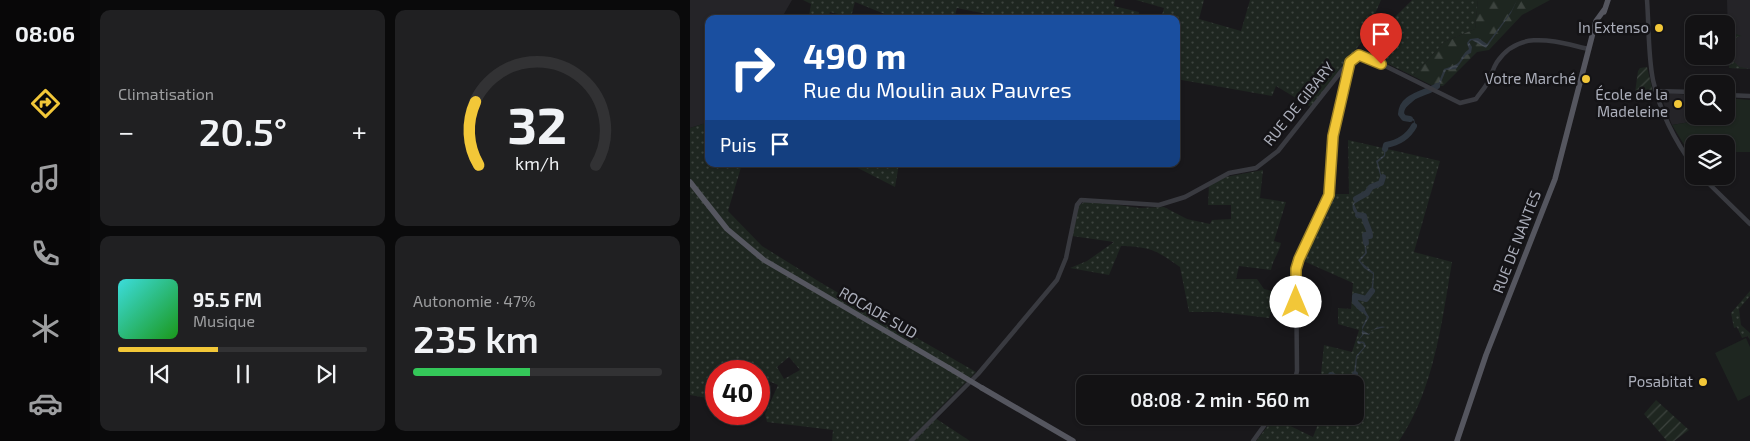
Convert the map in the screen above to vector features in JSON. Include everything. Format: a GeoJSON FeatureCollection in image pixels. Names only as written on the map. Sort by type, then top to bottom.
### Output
{"type":"FeatureCollection","features":[{"type":"Feature","properties":{"kind":"main road","name":"RUE DE NANTES"},"geometry":{"type":"LineString","coordinates":[[1457,441],[1488,351],[1555,179],[1596,21],[1608,0]]}},
{"type":"Feature","properties":{"kind":"main road","name":"ROCADE SUD"},"geometry":{"type":"LineString","coordinates":[[690,182],[726,229],[764,260],[1073,441]]}},
{"type":"Feature","properties":{"kind":"street"},"geometry":{"type":"LineString","coordinates":[[1647,0],[1651,66],[1656,90],[1673,136],[1685,154]]}},
{"type":"Feature","properties":{"kind":"street","name":"RUE DE GIBARY"},"geometry":{"type":"LineString","coordinates":[[911,441],[978,374],[1057,280],[1066,258],[1073,218],[1079,202],[1090,199],[1129,205],[1159,205],[1185,197],[1229,173],[1256,168],[1278,151],[1350,62],[1359,55],[1365,56],[1460,103],[1476,100],[1489,82],[1495,65],[1503,54],[1507,49],[1520,43],[1556,41],[1590,49]]}},
{"type":"Feature","properties":{"kind":"street"},"geometry":{"type":"LineString","coordinates":[[1296,375],[1296,269],[1306,242],[1329,195],[1333,136],[1350,62]]}},
{"type":"Feature","properties":{"kind":"street"},"geometry":{"type":"LineString","coordinates":[[1656,90],[1685,92]]}},
{"type":"Feature","properties":{"kind":"street"},"geometry":{"type":"LineString","coordinates":[[1735,95],[1750,96]]}},
{"type":"Feature","properties":{"kind":"street"},"geometry":{"type":"LineString","coordinates":[[1710,185],[1750,224]]}},
{"type":"Feature","properties":{"kind":"street"},"geometry":{"type":"LineString","coordinates":[[1253,441],[1265,425]]}},
{"type":"Feature","properties":{"kind":"shaded area"},"geometry":{"type":"Polygon","coordinates":[[[690,0],[792,0],[783,15],[705,15],[705,123],[690,128],[690,0]]]}},
{"type":"Feature","properties":{"kind":"shaded area"},"geometry":{"type":"Polygon","coordinates":[[[1727,0],[1750,0],[1750,69],[1729,68],[1729,65],[1735,65],[1735,15],[1727,15],[1727,0]]]}},
{"type":"Feature","properties":{"kind":"shaded area","name":"École de la Madeleine"},"geometry":{"type":"Polygon","coordinates":[[[1664,93],[1685,94],[1685,123],[1672,125],[1661,97],[1664,93]]]}},
{"type":"Feature","properties":{"kind":"green space"},"geometry":{"type":"Polygon","coordinates":[[[803,0],[1115,0],[1114,6],[1139,12],[1139,15],[991,15],[957,8],[955,15],[887,15],[855,2],[852,15],[830,12],[829,15],[809,15],[811,4],[803,0]]]}},
{"type":"Feature","properties":{"kind":"green space"},"geometry":{"type":"Polygon","coordinates":[[[1136,0],[1204,0],[1199,19],[1241,31],[1250,0],[1381,0],[1364,39],[1311,107],[1276,86],[1272,96],[1180,80],[1180,15],[1162,15],[1164,8],[1136,0]]]}},
{"type":"Feature","properties":{"kind":"green space"},"geometry":{"type":"Polygon","coordinates":[[[1412,0],[1478,0],[1475,29],[1444,42],[1413,76],[1374,57],[1375,45],[1392,28],[1388,24],[1412,0]]]}},
{"type":"Feature","properties":{"kind":"green space"},"geometry":{"type":"Polygon","coordinates":[[[1478,0],[1550,0],[1522,15],[1489,50],[1477,52],[1443,86],[1431,85],[1413,76],[1444,42],[1475,29],[1478,0]]]}},
{"type":"Feature","properties":{"kind":"green space"},"geometry":{"type":"Polygon","coordinates":[[[1735,34],[1742,36],[1737,37],[1735,42],[1735,34]]]}},
{"type":"Feature","properties":{"kind":"green space"},"geometry":{"type":"Polygon","coordinates":[[[1735,63],[1740,67],[1750,69],[1729,68],[1729,65],[1735,65],[1735,63]]]}},
{"type":"Feature","properties":{"kind":"green space"},"geometry":{"type":"Polygon","coordinates":[[[1647,67],[1654,96],[1634,100],[1638,71],[1640,68],[1647,67]]]}},
{"type":"Feature","properties":{"kind":"green space"},"geometry":{"type":"Polygon","coordinates":[[[1735,99],[1750,100],[1750,152],[1735,152],[1735,135],[1685,135],[1685,146],[1672,125],[1685,123],[1685,125],[1735,125],[1735,99]]]}},
{"type":"Feature","properties":{"kind":"green space"},"geometry":{"type":"Polygon","coordinates":[[[705,123],[705,167],[741,167],[728,211],[762,246],[823,284],[976,372],[932,416],[970,441],[832,441],[833,430],[770,422],[770,403],[778,385],[770,382],[770,360],[705,360],[705,398],[690,395],[690,128],[705,123]],[[789,357],[777,367],[784,379],[800,370],[789,357]]]}},
{"type":"Feature","properties":{"kind":"green space"},"geometry":{"type":"Polygon","coordinates":[[[1348,140],[1440,161],[1414,252],[1452,262],[1435,354],[1421,400],[1399,441],[1256,441],[1269,425],[1288,425],[1313,437],[1318,425],[1364,425],[1364,375],[1321,374],[1324,345],[1352,352],[1359,330],[1338,324],[1338,308],[1351,309],[1353,283],[1299,259],[1332,194],[1349,194],[1348,140]]]}},
{"type":"Feature","properties":{"kind":"green space"},"geometry":{"type":"Polygon","coordinates":[[[856,167],[898,167],[895,187],[856,167]]]}},
{"type":"Feature","properties":{"kind":"green space"},"geometry":{"type":"Polygon","coordinates":[[[1263,170],[1260,198],[1286,202],[1274,241],[1281,243],[1271,270],[1239,266],[1236,279],[1257,279],[1264,289],[1276,292],[1269,318],[1219,312],[1189,312],[1180,267],[1153,250],[1121,246],[1109,275],[1070,268],[1087,261],[1114,242],[1072,236],[1078,206],[1087,200],[1139,208],[1164,207],[1187,219],[1210,224],[1212,220],[1231,219],[1231,205],[1208,205],[1209,185],[1225,177],[1263,170]]]}},
{"type":"Feature","properties":{"kind":"green space"},"geometry":{"type":"Polygon","coordinates":[[[1750,291],[1750,296],[1739,309],[1741,325],[1750,333],[1750,340],[1748,336],[1742,338],[1737,327],[1734,328],[1731,313],[1750,291]]]}},
{"type":"Feature","properties":{"kind":"green space"},"geometry":{"type":"Polygon","coordinates":[[[1746,338],[1750,347],[1750,395],[1738,401],[1715,353],[1746,338]]]}},
{"type":"Feature","properties":{"kind":"green space"},"geometry":{"type":"Polygon","coordinates":[[[1656,400],[1689,430],[1674,441],[1667,441],[1644,414],[1656,400]]]}},
{"type":"Feature","properties":{"kind":"water"},"geometry":{"type":"Polygon","coordinates":[[[1517,0],[1511,13],[1486,48],[1472,40],[1469,42],[1472,47],[1471,53],[1466,55],[1456,69],[1446,70],[1439,87],[1433,87],[1438,84],[1444,69],[1456,65],[1460,61],[1469,49],[1467,43],[1470,39],[1478,38],[1487,44],[1512,10],[1517,0]]]}},
{"type":"Feature","properties":{"kind":"water"},"geometry":{"type":"Polygon","coordinates":[[[1432,90],[1430,93],[1419,94],[1405,108],[1402,114],[1401,108],[1420,92],[1432,90]]]}},
{"type":"Feature","properties":{"kind":"water"},"geometry":{"type":"Polygon","coordinates":[[[1402,115],[1414,119],[1415,123],[1413,128],[1410,133],[1403,139],[1386,147],[1385,156],[1378,162],[1383,183],[1378,188],[1372,188],[1366,196],[1354,204],[1359,215],[1364,215],[1364,224],[1369,228],[1372,237],[1365,238],[1367,253],[1360,261],[1374,273],[1373,293],[1368,300],[1356,299],[1356,304],[1365,310],[1369,317],[1362,330],[1367,317],[1355,304],[1354,297],[1366,299],[1371,294],[1373,274],[1364,268],[1358,260],[1365,253],[1364,236],[1370,237],[1363,224],[1363,217],[1358,216],[1353,211],[1353,203],[1372,186],[1378,186],[1382,182],[1376,161],[1384,155],[1384,146],[1403,138],[1411,131],[1414,121],[1402,117],[1402,115]]]}},
{"type":"Feature","properties":{"kind":"water"},"geometry":{"type":"Polygon","coordinates":[[[1362,330],[1369,334],[1371,332],[1369,335],[1364,334],[1358,341],[1364,342],[1366,346],[1357,357],[1356,375],[1354,375],[1356,356],[1364,347],[1363,343],[1358,344],[1357,342],[1362,335],[1362,330]]]}},
{"type":"Feature","properties":{"kind":"waterway"},"geometry":{"type":"LineString","coordinates":[[1410,119],[1404,118],[1401,114],[1402,108],[1406,103],[1415,96],[1437,86]]}},
{"type":"Feature","properties":{"kind":"waterway"},"geometry":{"type":"LineString","coordinates":[[1385,149],[1386,145],[1398,141],[1412,130],[1414,126]]}},
{"type":"Feature","properties":{"kind":"waterway"},"geometry":{"type":"LineString","coordinates":[[1356,199],[1367,193],[1371,187],[1381,183],[1383,177]]}},
{"type":"Feature","properties":{"kind":"waterway"},"geometry":{"type":"LineString","coordinates":[[1358,215],[1364,216],[1369,231],[1370,236],[1365,235],[1366,243]]}},
{"type":"Feature","properties":{"kind":"waterway"},"geometry":{"type":"LineString","coordinates":[[1362,309],[1355,302],[1355,296],[1366,299],[1372,291]]}},
{"type":"Feature","properties":{"kind":"place","name":"In Extenso"},"geometry":{"type":"Point","coordinates":[1659,28]}},
{"type":"Feature","properties":{"kind":"place","name":"Votre Marché"},"geometry":{"type":"Point","coordinates":[1586,79]}},
{"type":"Feature","properties":{"kind":"place","name":"École de la Madeleine"},"geometry":{"type":"Point","coordinates":[1678,104]}},
{"type":"Feature","properties":{"kind":"place","name":"Posabitat"},"geometry":{"type":"Point","coordinates":[1703,382]}},
{"type":"Feature","properties":{"kind":"route"},"geometry":{"type":"LineString","coordinates":[[1296,302],[1295,283],[1299,259],[1328,199],[1333,136],[1350,62],[1359,55],[1381,64]]}}]}
